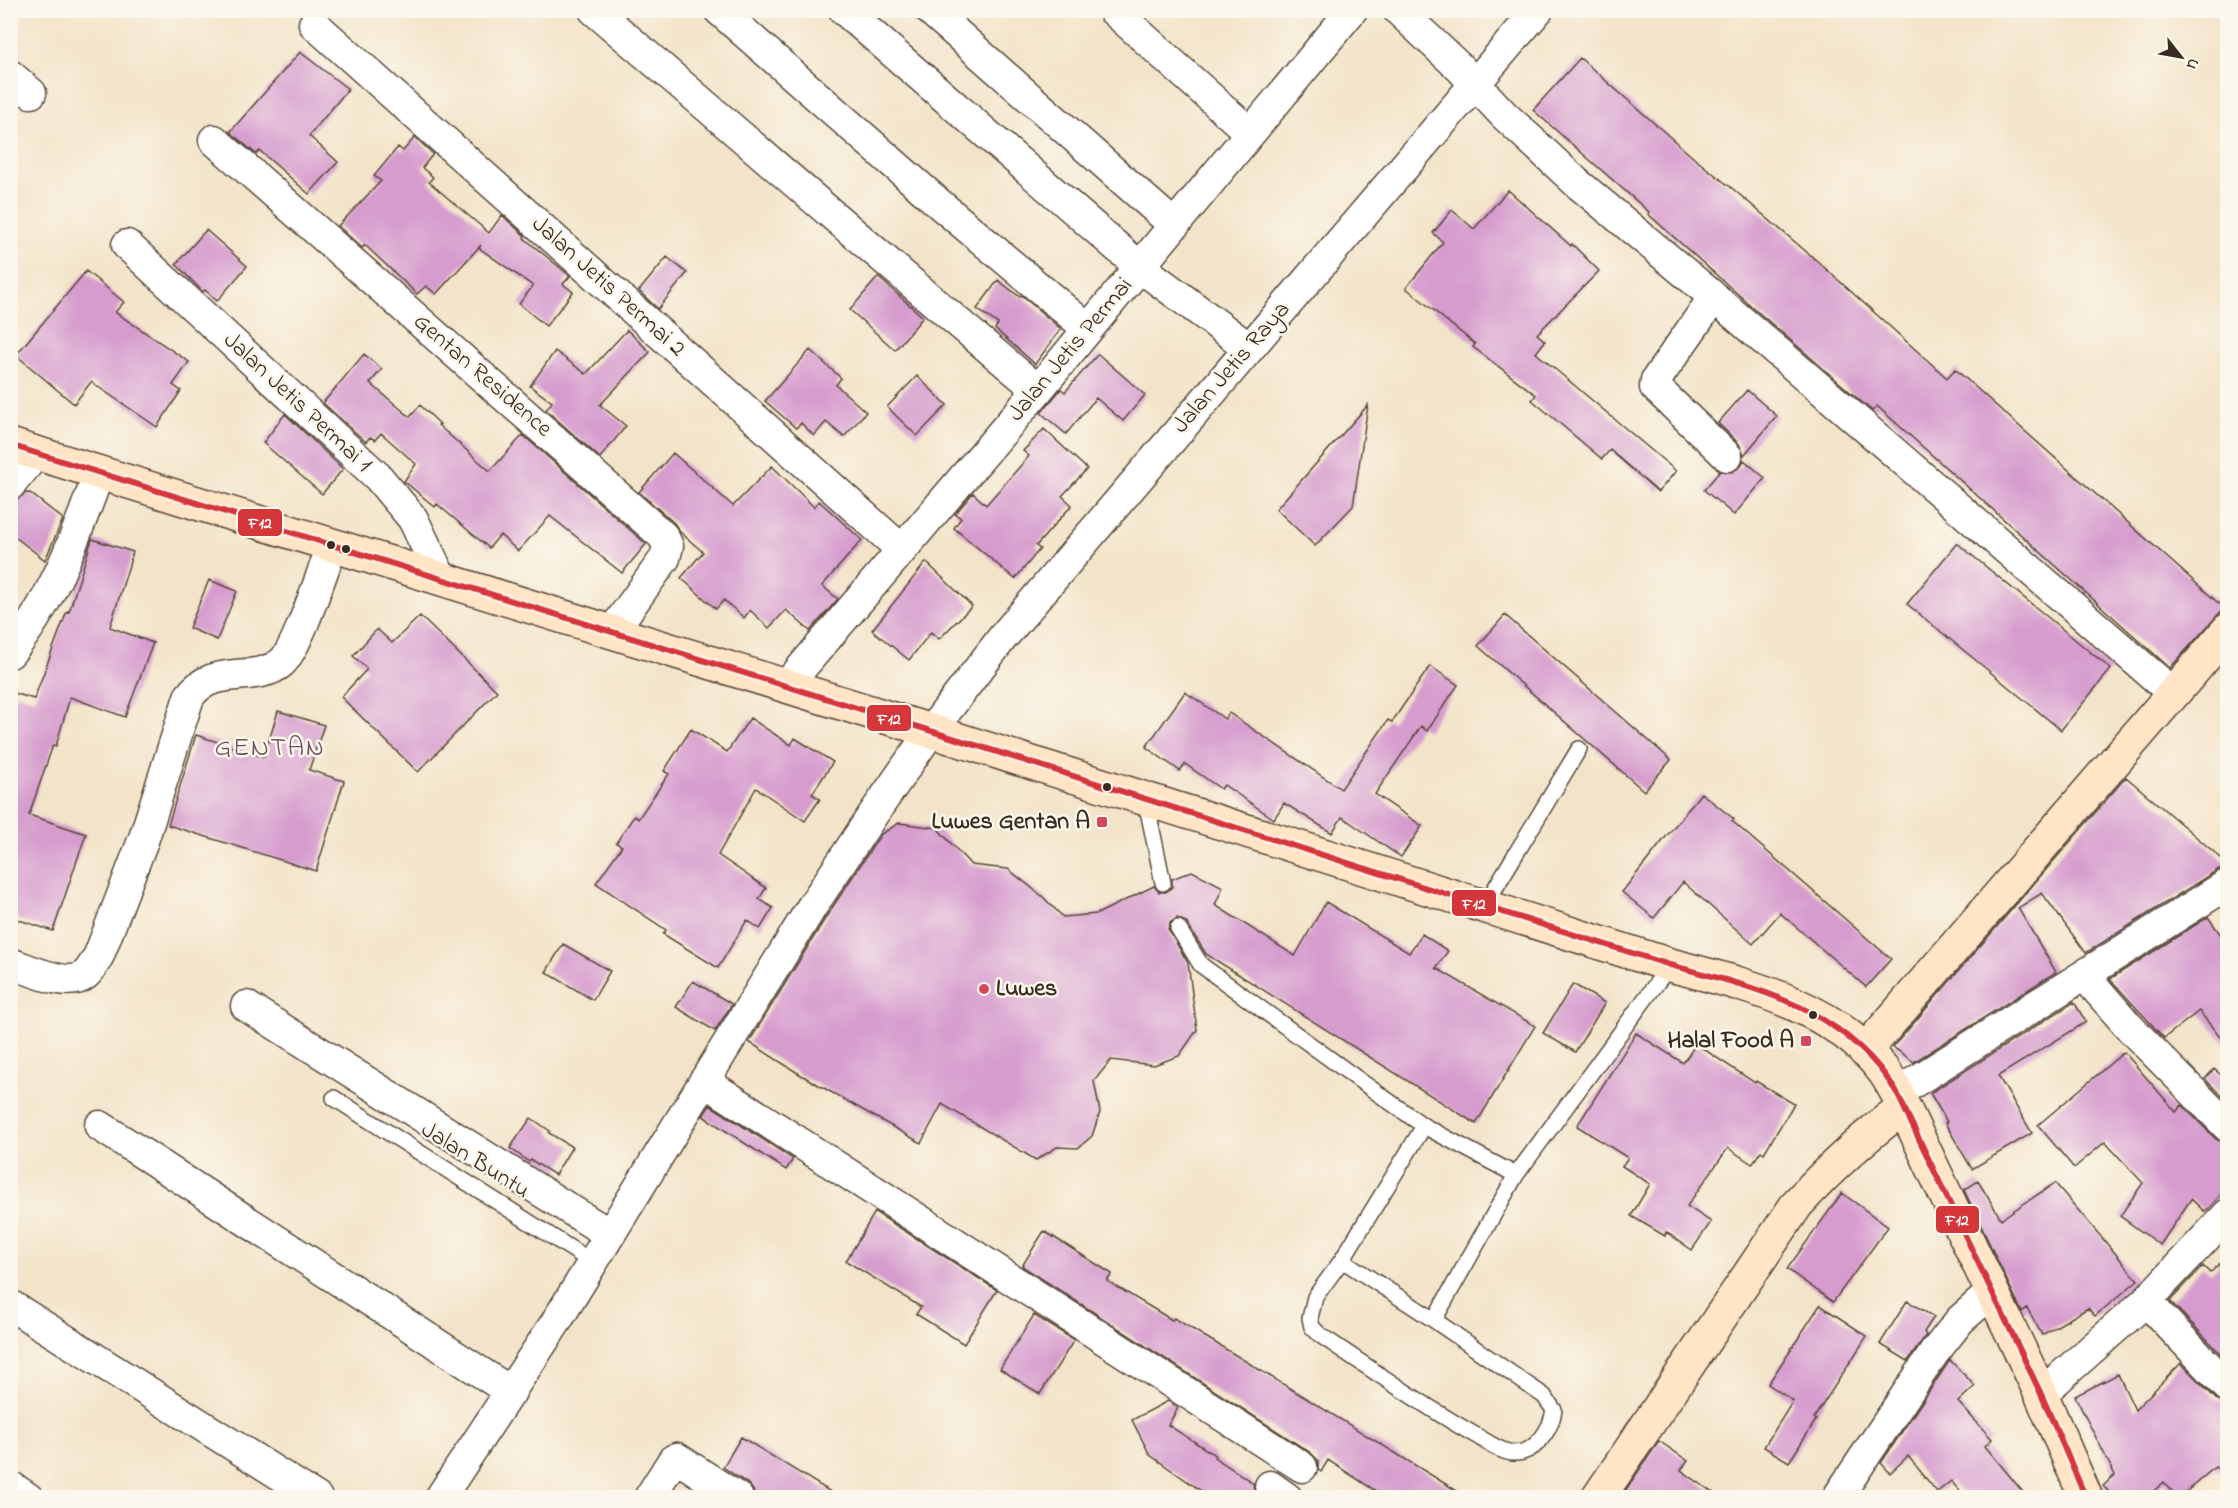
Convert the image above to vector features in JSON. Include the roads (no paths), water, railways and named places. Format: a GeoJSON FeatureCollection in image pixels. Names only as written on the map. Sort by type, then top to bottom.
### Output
{"type":"FeatureCollection","features":[{"type":"Feature","properties":{"kind":"main road"},"geometry":{"type":"LineString","coordinates":[[23,450],[931,731],[1146,801],[1485,905],[1670,965],[1754,988],[1825,1020],[1849,1035],[1883,1070],[1900,1101],[2041,1394],[2083,1496]]}},
{"type":"Feature","properties":{"kind":"main road"},"geometry":{"type":"LineString","coordinates":[[1865,1051],[2228,630]]}},
{"type":"Feature","properties":{"kind":"main road"},"geometry":{"type":"LineString","coordinates":[[1598,1497],[1797,1204],[1824,1174],[1900,1101]]}},
{"type":"Feature","properties":{"kind":"street"},"geometry":{"type":"LineString","coordinates":[[594,10],[884,261],[1038,390]]}},
{"type":"Feature","properties":{"kind":"street"},"geometry":{"type":"LineString","coordinates":[[719,10],[943,207],[1088,329]]}},
{"type":"Feature","properties":{"kind":"street"},"geometry":{"type":"LineString","coordinates":[[844,10],[1140,267],[1248,348]]}},
{"type":"Feature","properties":{"kind":"street"},"geometry":{"type":"LineString","coordinates":[[930,10],[1174,225]]}},
{"type":"Feature","properties":{"kind":"street"},"geometry":{"type":"LineString","coordinates":[[1113,10],[1250,133]]}},
{"type":"Feature","properties":{"kind":"street","name":"Jalan Jetis Permai"},"geometry":{"type":"LineString","coordinates":[[786,686],[1038,390],[1352,10]]}},
{"type":"Feature","properties":{"kind":"street"},"geometry":{"type":"LineString","coordinates":[[1398,10],[1460,68],[1511,122],[1577,183],[1714,297],[2173,693]]}},
{"type":"Feature","properties":{"kind":"street","name":"Jalan Jetis Raya"},"geometry":{"type":"LineString","coordinates":[[440,1497],[511,1392],[813,905],[931,731],[1003,637],[1538,10]]}},
{"type":"Feature","properties":{"kind":"street","name":"Jalan Jetis Permai 2"},"geometry":{"type":"LineString","coordinates":[[314,24],[902,550]]}},
{"type":"Feature","properties":{"kind":"street","name":"Gentan Residence"},"geometry":{"type":"LineString","coordinates":[[214,140],[663,536],[668,546],[665,558],[612,632]]}},
{"type":"Feature","properties":{"kind":"street","name":"Jalan Jetis Permai 1"},"geometry":{"type":"LineString","coordinates":[[127,245],[378,477],[413,519],[442,580]]}},
{"type":"Feature","properties":{"kind":"street"},"geometry":{"type":"LineString","coordinates":[[1714,297],[1656,380],[1654,387],[1727,456]]}},
{"type":"Feature","properties":{"kind":"street"},"geometry":{"type":"LineString","coordinates":[[10,485],[23,450]]}},
{"type":"Feature","properties":{"kind":"street"},"geometry":{"type":"LineString","coordinates":[[10,653],[43,606],[60,574],[99,473]]}},
{"type":"Feature","properties":{"kind":"street"},"geometry":{"type":"LineString","coordinates":[[10,963],[66,981],[76,980],[88,972],[99,955],[144,838],[189,697],[202,684],[214,678],[273,669],[283,662],[295,645],[332,546]]}},
{"type":"Feature","properties":{"kind":"street"},"geometry":{"type":"LineString","coordinates":[[1900,1101],[2084,975],[2228,884]]}},
{"type":"Feature","properties":{"kind":"street"},"geometry":{"type":"LineString","coordinates":[[2084,975],[2132,1030],[2228,1127]]}},
{"type":"Feature","properties":{"kind":"street"},"geometry":{"type":"LineString","coordinates":[[246,1006],[609,1234]]}},
{"type":"Feature","properties":{"kind":"street"},"geometry":{"type":"LineString","coordinates":[[704,1081],[1302,1467]]}},
{"type":"Feature","properties":{"kind":"street"},"geometry":{"type":"LineString","coordinates":[[100,1126],[511,1392]]}},
{"type":"Feature","properties":{"kind":"street"},"geometry":{"type":"LineString","coordinates":[[2041,1394],[2146,1301],[2228,1214]]}},
{"type":"Feature","properties":{"kind":"street"},"geometry":{"type":"LineString","coordinates":[[1837,1497],[1934,1353],[1960,1320],[1992,1292]]}},
{"type":"Feature","properties":{"kind":"street"},"geometry":{"type":"LineString","coordinates":[[2146,1301],[2228,1387]]}},
{"type":"Feature","properties":{"kind":"street"},"geometry":{"type":"LineString","coordinates":[[10,1305],[317,1497]]}},
{"type":"Feature","properties":{"kind":"street"},"geometry":{"type":"LineString","coordinates":[[649,1497],[673,1460],[677,1458],[738,1497]]}},
{"type":"Feature","properties":{"kind":"street"},"geometry":{"type":"LineString","coordinates":[[10,1486],[27,1497]]}},
{"type":"Feature","properties":{"kind":"lane"},"geometry":{"type":"LineString","coordinates":[[1485,905],[1579,748]]}},
{"type":"Feature","properties":{"kind":"lane"},"geometry":{"type":"LineString","coordinates":[[1146,801],[1163,883]]}},
{"type":"Feature","properties":{"kind":"lane"},"geometry":{"type":"LineString","coordinates":[[1178,928],[1202,964],[1424,1126],[1516,1175]]}},
{"type":"Feature","properties":{"kind":"lane"},"geometry":{"type":"LineString","coordinates":[[1434,1320],[1516,1175],[1670,965]]}},
{"type":"Feature","properties":{"kind":"lane","name":"Jalan Buntu"},"geometry":{"type":"LineString","coordinates":[[334,1098],[592,1262]]}},
{"type":"Feature","properties":{"kind":"lane"},"geometry":{"type":"LineString","coordinates":[[1342,1260],[1544,1396],[1554,1410],[1552,1423],[1543,1437],[1525,1451],[1512,1453],[1501,1449],[1457,1425],[1320,1335],[1312,1327],[1310,1318],[1315,1297],[1342,1260],[1424,1126]]}},
{"type":"Feature","properties":{"kind":"place","name":"Luwes Gentan A"},"geometry":{"type":"Point","coordinates":[1102,822]}},
{"type":"Feature","properties":{"kind":"place","name":"Luwes"},"geometry":{"type":"Point","coordinates":[984,989]}},
{"type":"Feature","properties":{"kind":"place","name":"Halal Food A"},"geometry":{"type":"Point","coordinates":[1806,1041]}},
{"type":"Feature","properties":{"kind":"district","name":"GENTAN"},"geometry":{"type":"Point","coordinates":[270,748]}}]}
